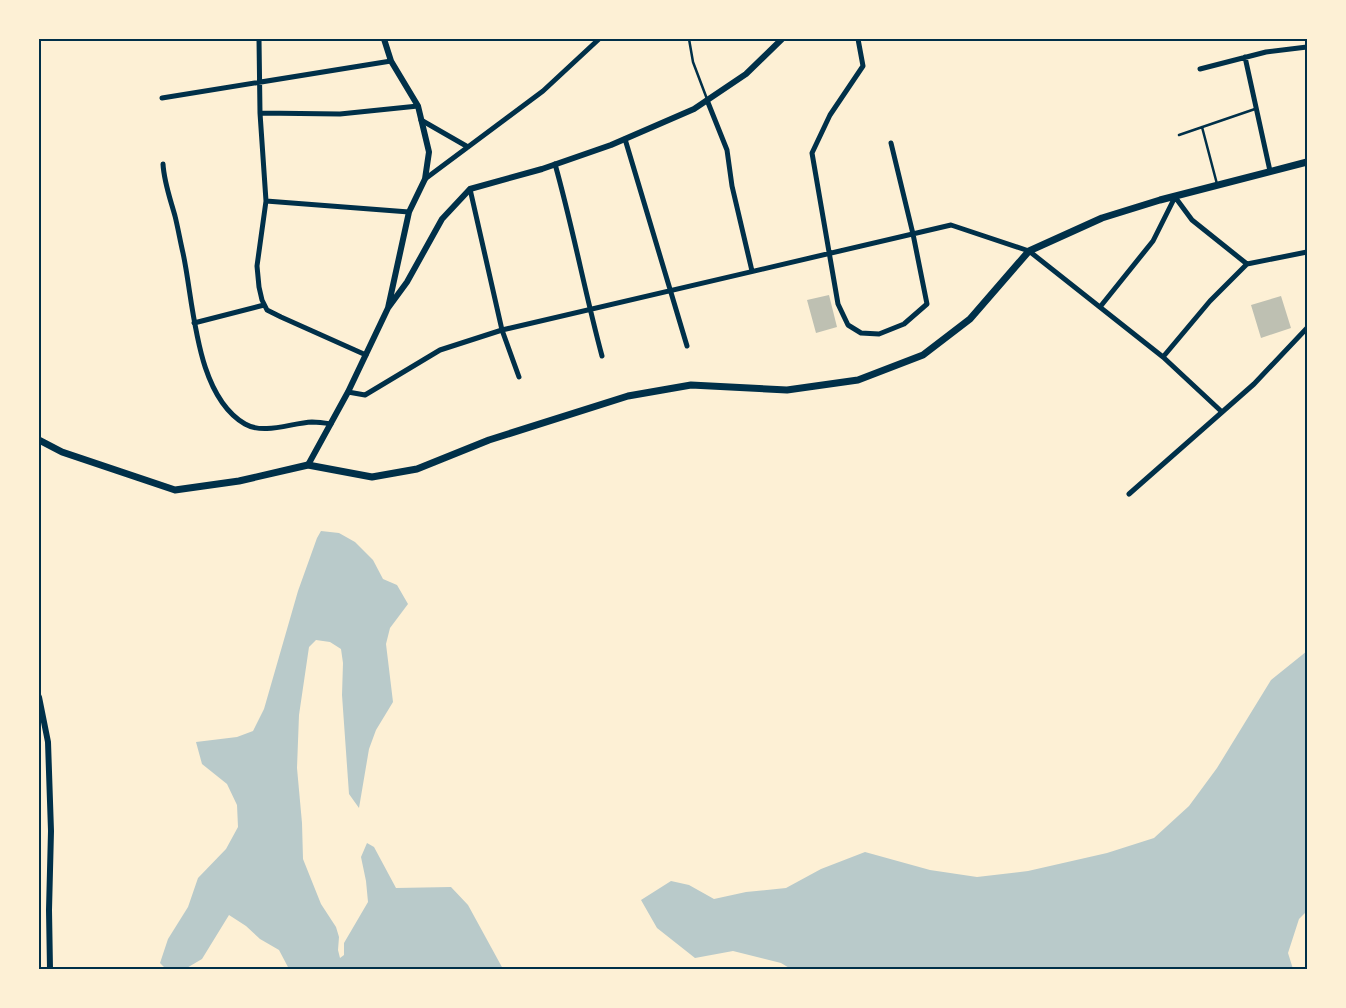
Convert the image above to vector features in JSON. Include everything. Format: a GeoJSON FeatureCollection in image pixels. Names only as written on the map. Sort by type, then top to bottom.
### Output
{"type":"FeatureCollection","features":[{"type":"Feature","properties":{"kind":"main road"},"geometry":{"type":"LineString","coordinates":[[39,440],[62,452],[175,490],[239,481],[308,465],[372,477],[417,469],[489,440],[628,396],[691,385],[787,390],[858,380],[923,355],[970,318],[1028,250],[1102,218],[1175,196],[1307,162]]}},
{"type":"Feature","properties":{"kind":"street"},"geometry":{"type":"LineString","coordinates":[[259,39],[260,113],[266,201],[257,266],[258,287],[264,305],[268,310],[281,317],[366,355]]}},
{"type":"Feature","properties":{"kind":"street"},"geometry":{"type":"LineString","coordinates":[[384,39],[391,60],[418,106],[429,152],[425,179],[409,212],[388,308]]}},
{"type":"Feature","properties":{"kind":"street"},"geometry":{"type":"LineString","coordinates":[[425,179],[543,91],[599,39]]}},
{"type":"Feature","properties":{"kind":"street"},"geometry":{"type":"LineString","coordinates":[[308,465],[348,392],[388,308],[407,282],[442,219],[470,189],[555,164],[625,139],[694,109],[746,74],[782,39]]}},
{"type":"Feature","properties":{"kind":"street"},"geometry":{"type":"LineString","coordinates":[[858,39],[863,66],[830,115],[812,153],[838,304],[848,325],[861,333],[879,334],[904,324],[927,304],[913,234],[891,143]]}},
{"type":"Feature","properties":{"kind":"street"},"geometry":{"type":"LineString","coordinates":[[1200,69],[1266,52],[1307,47]]}},
{"type":"Feature","properties":{"kind":"street"},"geometry":{"type":"LineString","coordinates":[[1244,57],[1270,171]]}},
{"type":"Feature","properties":{"kind":"street"},"geometry":{"type":"LineString","coordinates":[[162,98],[391,60]]}},
{"type":"Feature","properties":{"kind":"street"},"geometry":{"type":"LineString","coordinates":[[707,100],[727,150],[732,186],[752,272]]}},
{"type":"Feature","properties":{"kind":"street"},"geometry":{"type":"LineString","coordinates":[[260,113],[340,114],[418,106]]}},
{"type":"Feature","properties":{"kind":"street"},"geometry":{"type":"LineString","coordinates":[[421,120],[468,147]]}},
{"type":"Feature","properties":{"kind":"street"},"geometry":{"type":"LineString","coordinates":[[625,139],[687,346]]}},
{"type":"Feature","properties":{"kind":"street"},"geometry":{"type":"LineString","coordinates":[[163,164],[189,279],[194,323],[200,352],[212,382],[231,413],[244,424],[254,428],[269,428],[313,422],[331,424]]}},
{"type":"Feature","properties":{"kind":"street"},"geometry":{"type":"LineString","coordinates":[[555,164],[567,205],[589,310],[602,356]]}},
{"type":"Feature","properties":{"kind":"street"},"geometry":{"type":"LineString","coordinates":[[470,189],[502,330],[520,377]]}},
{"type":"Feature","properties":{"kind":"street"},"geometry":{"type":"LineString","coordinates":[[1100,307],[1153,241],[1175,196],[1192,220],[1247,264]]}},
{"type":"Feature","properties":{"kind":"street"},"geometry":{"type":"LineString","coordinates":[[266,201],[409,212]]}},
{"type":"Feature","properties":{"kind":"street"},"geometry":{"type":"LineString","coordinates":[[348,392],[365,395],[440,350],[502,330],[951,225],[1028,250],[1163,357],[1222,412]]}},
{"type":"Feature","properties":{"kind":"street"},"geometry":{"type":"LineString","coordinates":[[1163,357],[1210,301],[1247,264],[1307,252]]}},
{"type":"Feature","properties":{"kind":"street"},"geometry":{"type":"LineString","coordinates":[[194,323],[264,305]]}},
{"type":"Feature","properties":{"kind":"street"},"geometry":{"type":"LineString","coordinates":[[1129,494],[1254,384],[1307,328]]}},
{"type":"Feature","properties":{"kind":"street"},"geometry":{"type":"LineString","coordinates":[[39,698],[48,742],[51,831],[50,969]]}},
{"type":"Feature","properties":{"kind":"lane"},"geometry":{"type":"LineString","coordinates":[[689,39],[693,62],[707,100]]}},
{"type":"Feature","properties":{"kind":"lane"},"geometry":{"type":"LineString","coordinates":[[1179,135],[1256,108]]}},
{"type":"Feature","properties":{"kind":"lane"},"geometry":{"type":"LineString","coordinates":[[1202,127],[1218,185]]}},
{"type":"Feature","properties":{"kind":"shaded area"},"geometry":{"type":"Polygon","coordinates":[[[321,531],[339,533],[355,542],[373,560],[383,579],[397,585],[408,604],[390,628],[386,644],[393,702],[376,730],[369,749],[359,808],[349,794],[342,695],[343,663],[341,649],[330,642],[316,640],[309,647],[299,715],[297,768],[303,859],[321,904],[336,927],[339,937],[338,950],[340,958],[344,955],[344,943],[368,902],[361,857],[367,843],[374,847],[396,888],[451,887],[468,905],[503,969],[289,969],[279,950],[260,939],[246,926],[229,915],[202,959],[185,969],[166,969],[160,963],[168,939],[188,907],[198,878],[226,849],[238,827],[237,805],[227,784],[202,764],[196,742],[237,737],[253,731],[264,709],[298,591],[321,531]]]}},
{"type":"Feature","properties":{"kind":"shaded area"},"geometry":{"type":"Polygon","coordinates":[[[1307,651],[1307,911],[1299,919],[1288,953],[1293,969],[791,969],[781,963],[733,951],[695,958],[657,928],[641,900],[671,881],[689,885],[714,899],[746,892],[786,888],[821,869],[865,852],[930,870],[977,877],[1028,871],[1107,853],[1154,838],[1189,806],[1217,768],[1271,680],[1307,651]]]}},
{"type":"Feature","properties":{"kind":"building"},"geometry":{"type":"Polygon","coordinates":[[[829,295],[837,327],[816,333],[807,300],[829,295]]]}},
{"type":"Feature","properties":{"kind":"building"},"geometry":{"type":"Polygon","coordinates":[[[1281,296],[1291,328],[1261,338],[1251,305],[1281,296]]]}}]}
